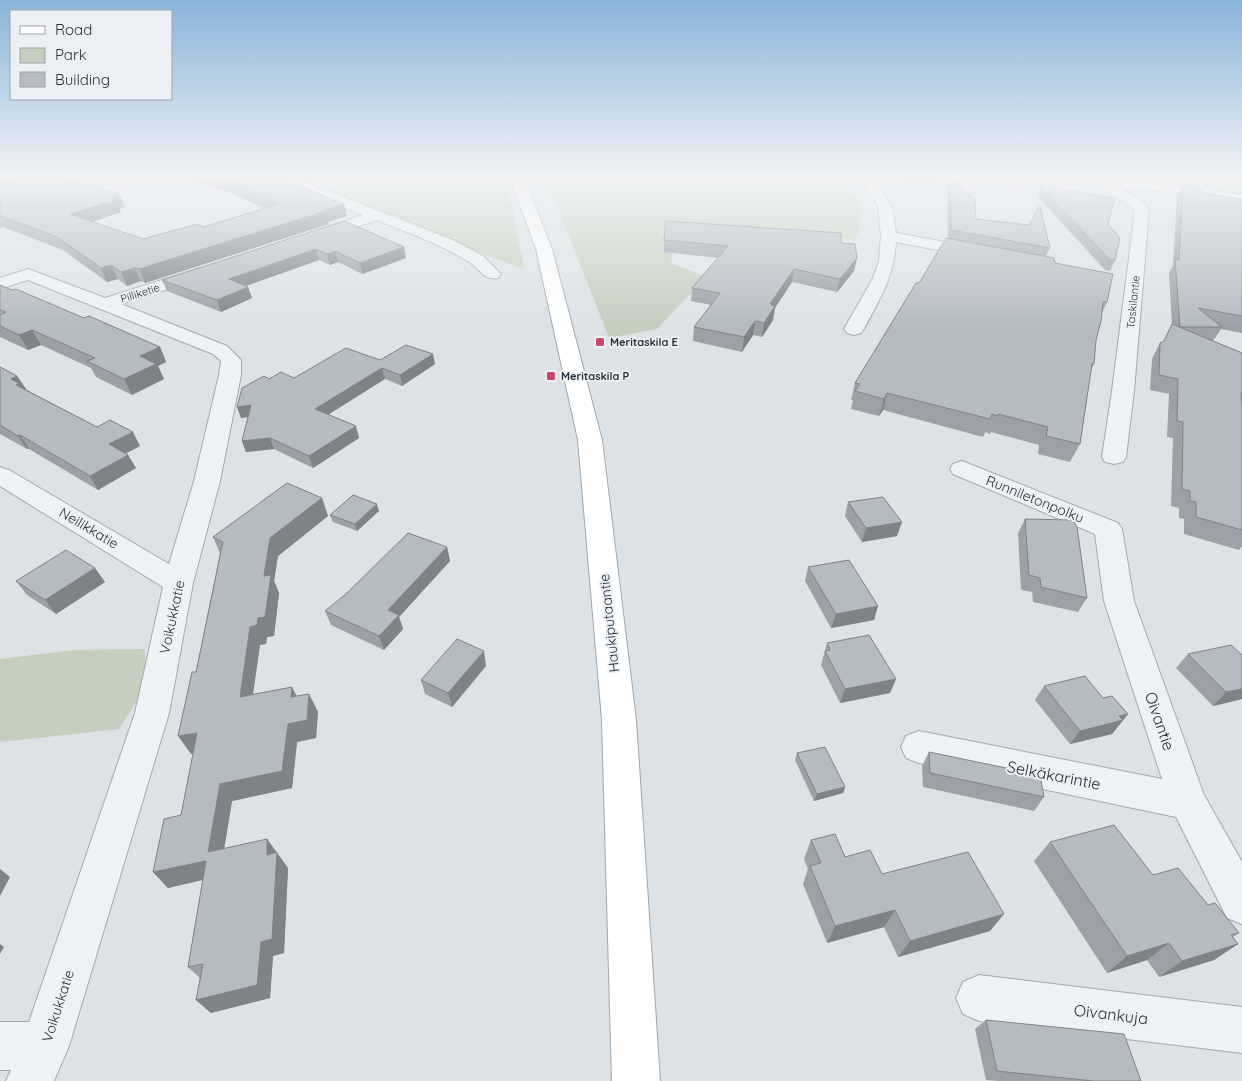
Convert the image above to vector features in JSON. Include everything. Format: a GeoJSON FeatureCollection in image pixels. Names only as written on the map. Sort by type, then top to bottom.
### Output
{"type":"FeatureCollection","features":[{"type":"Feature","properties":{"kind":"main road","name":"Haukiputaantie"},"geometry":{"type":"LineString","coordinates":[[535,225],[544,249],[590,440],[619,720],[636,1081]]}},
{"type":"Feature","properties":{"kind":"street"},"geometry":{"type":"LineString","coordinates":[[300,240],[345,225]]}},
{"type":"Feature","properties":{"kind":"street"},"geometry":{"type":"LineString","coordinates":[[400,225],[447,243],[477,260],[492,274]]}},
{"type":"Feature","properties":{"kind":"street"},"geometry":{"type":"LineString","coordinates":[[854,329],[882,278],[887,261],[889,236],[888,225]]}},
{"type":"Feature","properties":{"kind":"street","name":"Taskilantie"},"geometry":{"type":"LineString","coordinates":[[1114,457],[1141,225]]}},
{"type":"Feature","properties":{"kind":"street"},"geometry":{"type":"LineString","coordinates":[[889,236],[994,256]]}},
{"type":"Feature","properties":{"kind":"street","name":"Pilliketie"},"geometry":{"type":"LineString","coordinates":[[104,304],[216,268]]}},
{"type":"Feature","properties":{"kind":"street","name":"Voikukkatie"},"geometry":{"type":"LineString","coordinates":[[14,279],[104,304],[220,350],[231,360],[230,375],[207,481],[178,583],[152,713],[38,1063]]}},
{"type":"Feature","properties":{"kind":"street"},"geometry":{"type":"LineString","coordinates":[[1116,279],[1135,283]]}},
{"type":"Feature","properties":{"kind":"street","name":"Runniletonpolku"},"geometry":{"type":"LineString","coordinates":[[962,469],[1108,529]]}},
{"type":"Feature","properties":{"kind":"street","name":"Neilikkatie"},"geometry":{"type":"LineString","coordinates":[[0,475],[178,583]]}},
{"type":"Feature","properties":{"kind":"street","name":"Oivantie"},"geometry":{"type":"LineString","coordinates":[[1108,529],[1119,601],[1188,802],[1242,903]]}},
{"type":"Feature","properties":{"kind":"street","name":"Selkäkarintie"},"geometry":{"type":"LineString","coordinates":[[919,747],[1188,802]]}},
{"type":"Feature","properties":{"kind":"street","name":"Oivankuja"},"geometry":{"type":"LineString","coordinates":[[979,998],[1242,1030]]}},
{"type":"Feature","properties":{"kind":"street"},"geometry":{"type":"LineString","coordinates":[[0,1046],[38,1063]]}},
{"type":"Feature","properties":{"kind":"green space"},"geometry":{"type":"Polygon","coordinates":[[[415,225],[516,225],[524,269],[415,225]]]}},
{"type":"Feature","properties":{"kind":"green space"},"geometry":{"type":"Polygon","coordinates":[[[565,225],[859,225],[859,231],[854,240],[677,226],[671,263],[706,277],[657,329],[609,338],[565,225]]]}},
{"type":"Feature","properties":{"kind":"green space"},"geometry":{"type":"Polygon","coordinates":[[[145,649],[146,686],[119,729],[0,742],[0,659],[74,650],[145,649]]]}},
{"type":"Feature","properties":{"kind":"building"},"geometry":{"type":"Polygon","coordinates":[[[26,225],[103,225],[143,239],[192,225],[203,227],[279,225],[139,269],[135,268],[121,272],[111,265],[101,268],[57,237],[26,225]]]}},
{"type":"Feature","properties":{"kind":"building"},"geometry":{"type":"Polygon","coordinates":[[[330,225],[354,225],[404,247],[360,263],[335,251],[327,254],[316,249],[229,279],[248,287],[217,300],[162,280],[330,225]]]}},
{"type":"Feature","properties":{"kind":"building"},"geometry":{"type":"Polygon","coordinates":[[[666,225],[731,225],[841,233],[841,243],[855,244],[857,258],[840,279],[794,269],[770,304],[775,306],[764,323],[755,321],[744,337],[694,327],[720,293],[692,288],[728,246],[664,240],[666,225]]]}},
{"type":"Feature","properties":{"kind":"building"},"geometry":{"type":"Polygon","coordinates":[[[951,225],[1045,225],[1050,248],[951,230],[951,225]]]}},
{"type":"Feature","properties":{"kind":"building"},"geometry":{"type":"Polygon","coordinates":[[[1077,225],[1109,225],[1120,238],[1115,260],[1110,260],[1077,225]]]}},
{"type":"Feature","properties":{"kind":"building"},"geometry":{"type":"Polygon","coordinates":[[[1181,225],[1242,225],[1242,316],[1198,308],[1222,327],[1180,327],[1175,259],[1179,260],[1181,225]]]}},
{"type":"Feature","properties":{"kind":"building"},"geometry":{"type":"Polygon","coordinates":[[[946,238],[1054,258],[1055,263],[1113,274],[1107,302],[1103,302],[1080,444],[1046,436],[1048,427],[998,414],[998,416],[992,414],[990,419],[887,393],[884,399],[855,391],[860,384],[855,383],[946,238]]]}},
{"type":"Feature","properties":{"kind":"building"},"geometry":{"type":"Polygon","coordinates":[[[0,285],[12,290],[16,289],[84,318],[89,316],[160,347],[140,356],[156,364],[124,379],[87,361],[95,358],[32,330],[19,335],[0,326],[0,315],[6,312],[0,310],[0,285]]]}},
{"type":"Feature","properties":{"kind":"building"},"geometry":{"type":"Polygon","coordinates":[[[1172,324],[1242,353],[1242,530],[1196,517],[1196,502],[1190,501],[1190,491],[1182,489],[1183,422],[1177,421],[1178,379],[1159,375],[1160,343],[1164,341],[1172,324]]]}},
{"type":"Feature","properties":{"kind":"building"},"geometry":{"type":"Polygon","coordinates":[[[406,345],[433,354],[400,375],[382,368],[315,409],[356,426],[309,456],[270,438],[242,441],[251,405],[237,407],[242,388],[264,376],[269,379],[281,372],[294,378],[346,348],[380,360],[406,345]]]}},
{"type":"Feature","properties":{"kind":"building"},"geometry":{"type":"Polygon","coordinates":[[[0,367],[17,376],[11,379],[19,383],[16,385],[97,427],[110,420],[133,432],[109,444],[128,455],[90,476],[0,425],[0,367]]]}},
{"type":"Feature","properties":{"kind":"building"},"geometry":{"type":"Polygon","coordinates":[[[287,483],[322,498],[270,538],[264,576],[271,575],[265,617],[258,618],[257,625],[250,627],[240,697],[292,687],[291,697],[309,694],[307,720],[288,724],[282,771],[220,784],[208,852],[267,839],[267,855],[277,852],[272,939],[261,942],[257,985],[196,1000],[203,964],[188,967],[206,861],[153,872],[164,819],[181,815],[197,733],[178,736],[192,672],[196,672],[223,542],[213,537],[287,483]]]}},
{"type":"Feature","properties":{"kind":"building"},"geometry":{"type":"Polygon","coordinates":[[[353,495],[377,504],[355,524],[330,515],[353,495]]]}},
{"type":"Feature","properties":{"kind":"building"},"geometry":{"type":"Polygon","coordinates":[[[883,497],[902,522],[866,528],[848,502],[883,497]]]}},
{"type":"Feature","properties":{"kind":"building"},"geometry":{"type":"Polygon","coordinates":[[[1025,519],[1073,520],[1077,527],[1087,598],[1041,587],[1040,578],[1029,575],[1025,519]]]}},
{"type":"Feature","properties":{"kind":"building"},"geometry":{"type":"Polygon","coordinates":[[[408,533],[447,547],[388,610],[399,615],[379,636],[325,611],[347,593],[408,533]]]}},
{"type":"Feature","properties":{"kind":"building"},"geometry":{"type":"Polygon","coordinates":[[[66,550],[95,568],[45,600],[16,581],[66,550]]]}},
{"type":"Feature","properties":{"kind":"building"},"geometry":{"type":"Polygon","coordinates":[[[849,560],[878,606],[836,614],[808,567],[849,560]]]}},
{"type":"Feature","properties":{"kind":"building"},"geometry":{"type":"Polygon","coordinates":[[[869,635],[896,679],[845,689],[825,651],[830,650],[827,643],[869,635]]]}},
{"type":"Feature","properties":{"kind":"building"},"geometry":{"type":"Polygon","coordinates":[[[457,639],[484,651],[448,693],[421,680],[457,639]]]}},
{"type":"Feature","properties":{"kind":"building"},"geometry":{"type":"Polygon","coordinates":[[[1231,645],[1242,655],[1242,689],[1226,692],[1188,654],[1231,645]]]}},
{"type":"Feature","properties":{"kind":"building"},"geometry":{"type":"Polygon","coordinates":[[[1085,676],[1103,698],[1112,696],[1128,714],[1119,716],[1123,720],[1080,731],[1044,686],[1085,676]]]}},
{"type":"Feature","properties":{"kind":"building"},"geometry":{"type":"Polygon","coordinates":[[[825,747],[845,787],[817,794],[797,753],[825,747]]]}},
{"type":"Feature","properties":{"kind":"building"},"geometry":{"type":"Polygon","coordinates":[[[929,752],[1040,775],[1044,797],[930,773],[929,752]]]}},
{"type":"Feature","properties":{"kind":"building"},"geometry":{"type":"Polygon","coordinates":[[[1114,825],[1153,875],[1178,868],[1208,905],[1215,903],[1239,933],[1231,935],[1238,944],[1182,961],[1169,943],[1127,956],[1050,842],[1114,825]]]}},
{"type":"Feature","properties":{"kind":"building"},"geometry":{"type":"Polygon","coordinates":[[[835,834],[845,857],[870,850],[882,874],[968,852],[1004,914],[910,941],[895,910],[835,926],[810,866],[821,863],[811,840],[835,834]]]}},
{"type":"Feature","properties":{"kind":"building"},"geometry":{"type":"Polygon","coordinates":[[[986,1020],[1124,1034],[1141,1081],[1093,1081],[997,1071],[986,1020]]]}},
{"type":"Feature","properties":{"kind":"place","name":"Meritaskila E"},"geometry":{"type":"Point","coordinates":[600,342]}},
{"type":"Feature","properties":{"kind":"place","name":"Meritaskila P"},"geometry":{"type":"Point","coordinates":[551,376]}}]}
